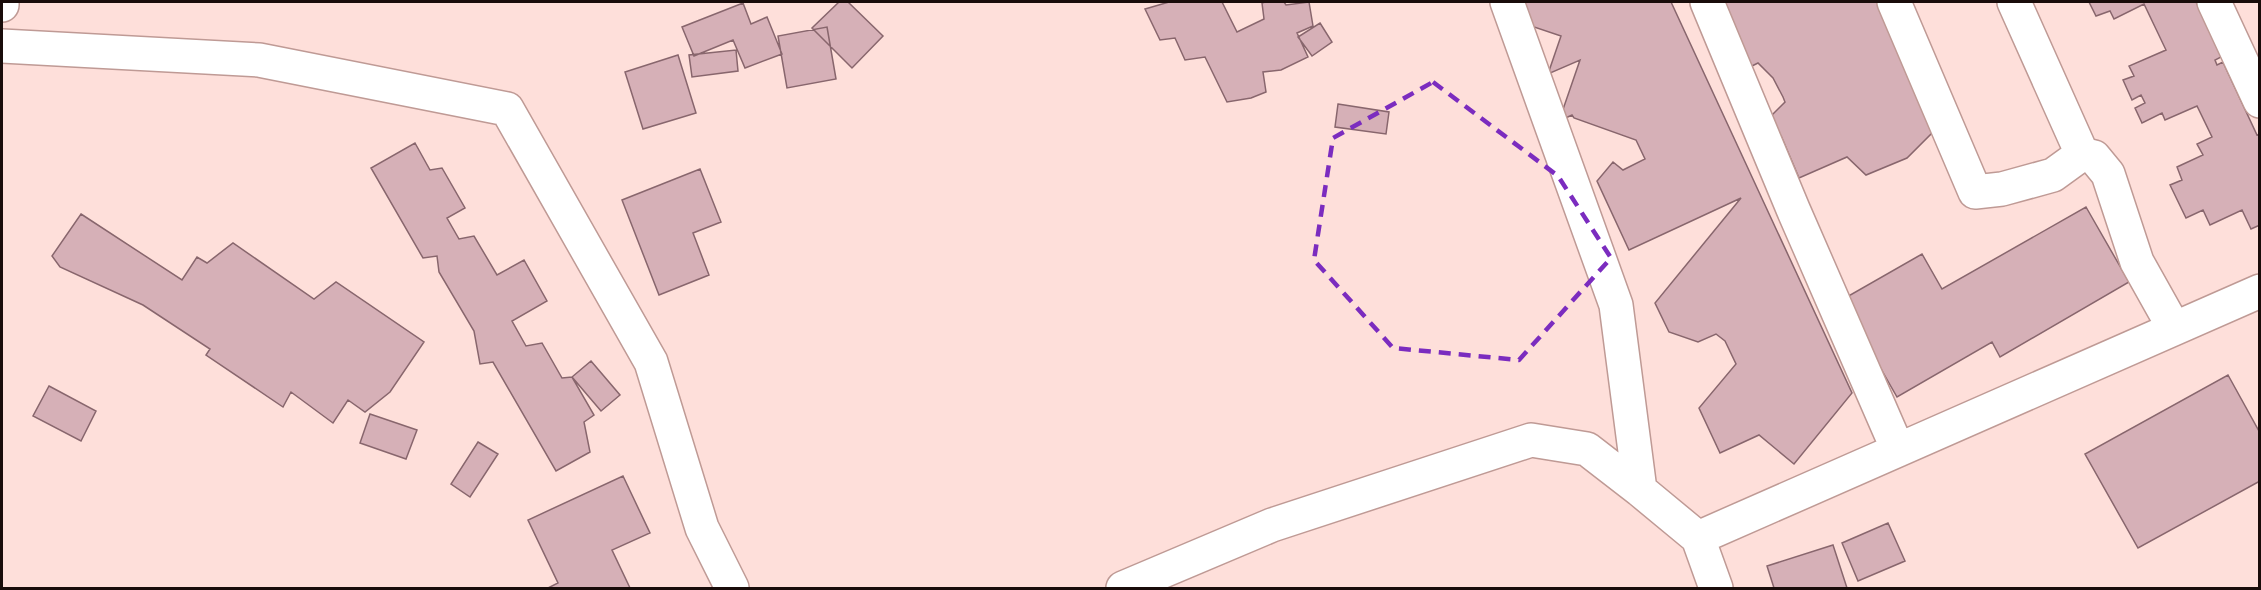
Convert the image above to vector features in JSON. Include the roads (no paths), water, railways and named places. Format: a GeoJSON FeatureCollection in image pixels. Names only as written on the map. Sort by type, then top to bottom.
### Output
{"type":"FeatureCollection","features":[{"type":"Feature","properties":{"kind":"street"},"geometry":{"type":"LineString","coordinates":[[1507,2],[1616,305],[1640,490]]}},
{"type":"Feature","properties":{"kind":"street"},"geometry":{"type":"LineString","coordinates":[[1707,2],[1792,209],[1898,450]]}},
{"type":"Feature","properties":{"kind":"street"},"geometry":{"type":"LineString","coordinates":[[1894,2],[1975,192],[2002,189],[2053,175],[2082,154],[2094,156],[2108,174],[2137,262],[2174,328]]}},
{"type":"Feature","properties":{"kind":"street"},"geometry":{"type":"LineString","coordinates":[[2014,2],[2082,154]]}},
{"type":"Feature","properties":{"kind":"street"},"geometry":{"type":"LineString","coordinates":[[2214,2],[2259,101]]}},
{"type":"Feature","properties":{"kind":"street"},"geometry":{"type":"LineString","coordinates":[[2,45],[259,60],[507,109],[651,362],[702,528],[732,588]]}},
{"type":"Feature","properties":{"kind":"street"},"geometry":{"type":"LineString","coordinates":[[1698,538],[2259,291]]}},
{"type":"Feature","properties":{"kind":"street"},"geometry":{"type":"LineString","coordinates":[[1123,588],[1272,525],[1531,440],[1587,449],[1640,490],[1698,538],[1716,588]]}}]}
